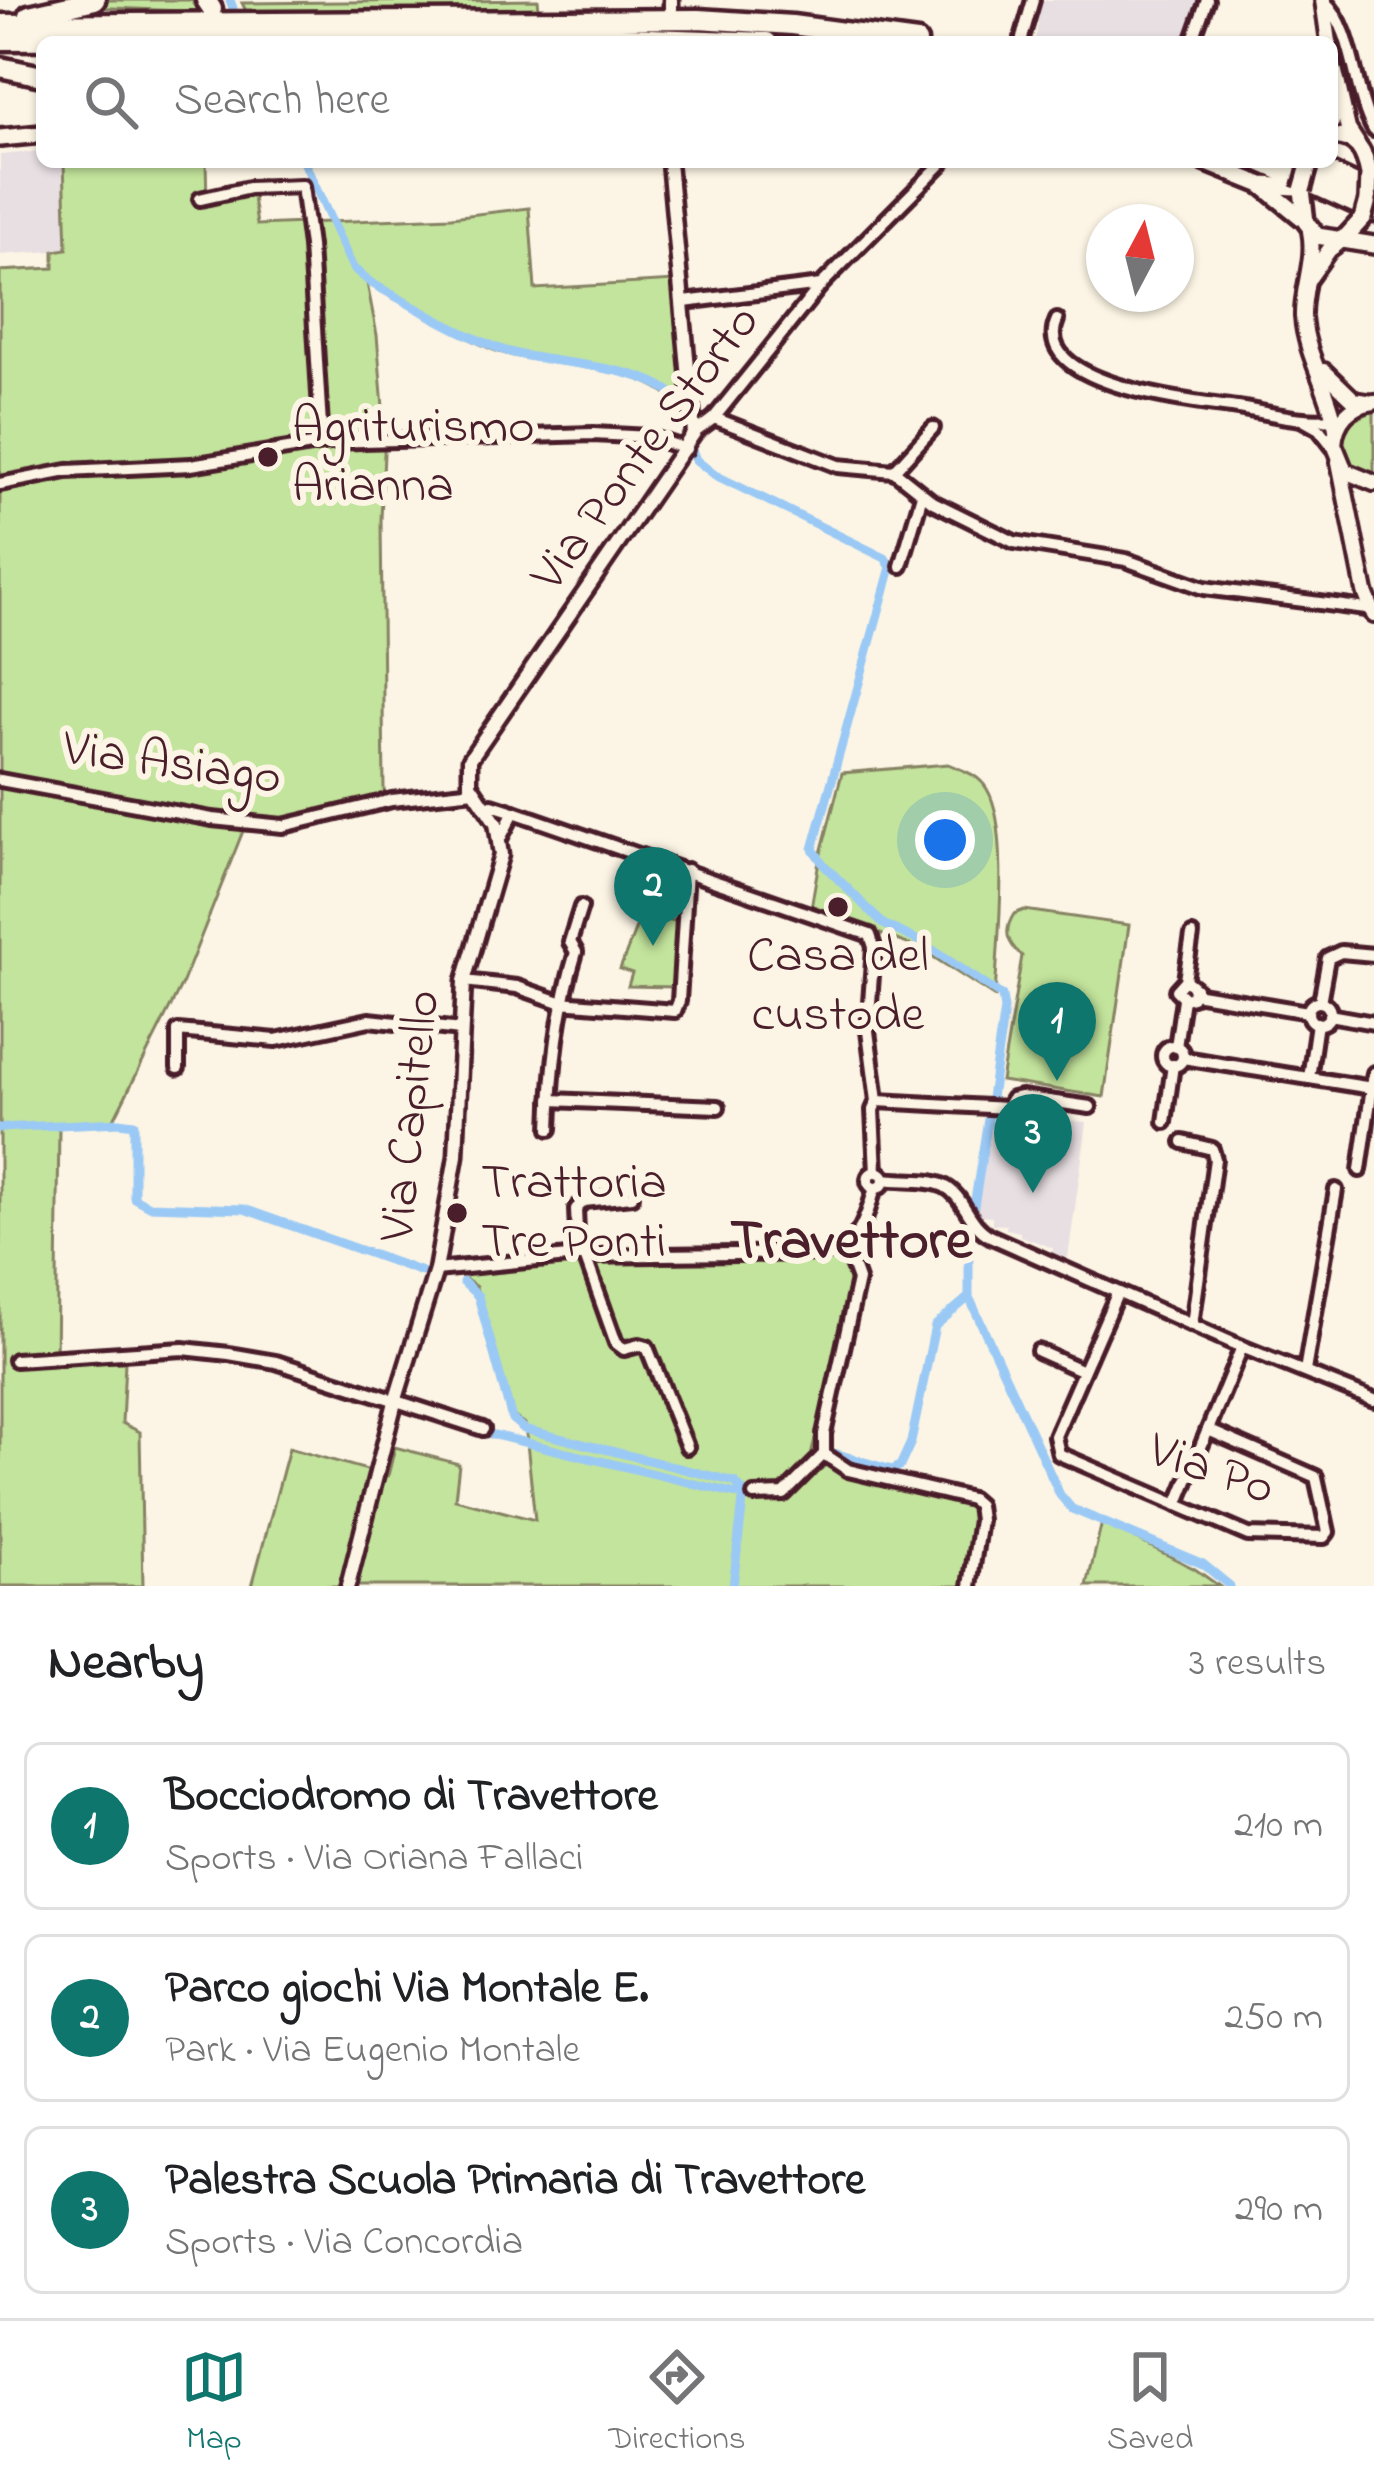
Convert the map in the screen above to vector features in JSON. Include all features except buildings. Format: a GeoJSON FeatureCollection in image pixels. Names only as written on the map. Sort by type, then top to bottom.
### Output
{"type":"FeatureCollection","features":[{"type":"Feature","properties":{"kind":"highway"},"geometry":{"type":"LineString","coordinates":[[0,21],[94,0]]}},
{"type":"Feature","properties":{"kind":"highway"},"geometry":{"type":"LineString","coordinates":[[0,21],[732,20],[867,36]]}},
{"type":"Feature","properties":{"kind":"highway"},"geometry":{"type":"LineString","coordinates":[[0,40],[36,40]]}},
{"type":"Feature","properties":{"kind":"highway"},"geometry":{"type":"LineString","coordinates":[[0,67],[36,79]]}},
{"type":"Feature","properties":{"kind":"highway"},"geometry":{"type":"LineString","coordinates":[[0,80],[36,79]]}},
{"type":"Feature","properties":{"kind":"highway"},"geometry":{"type":"LineString","coordinates":[[1305,178],[1366,205]]}},
{"type":"Feature","properties":{"kind":"main road"},"geometry":{"type":"LineString","coordinates":[[1323,0],[1328,36]]}},
{"type":"Feature","properties":{"kind":"main road"},"geometry":{"type":"LineString","coordinates":[[1220,168],[1262,185],[1324,239],[1374,242],[1366,205],[1364,153],[1348,129],[1338,86]]}},
{"type":"Feature","properties":{"kind":"main road"},"geometry":{"type":"LineString","coordinates":[[0,129],[36,125]]}},
{"type":"Feature","properties":{"kind":"main road"},"geometry":{"type":"LineString","coordinates":[[0,139],[36,135]]}},
{"type":"Feature","properties":{"kind":"main road"},"geometry":{"type":"LineString","coordinates":[[1338,137],[1357,143]]}},
{"type":"Feature","properties":{"kind":"main road"},"geometry":{"type":"LineString","coordinates":[[1262,185],[1305,178],[1312,255],[1304,323],[1310,352],[1338,422],[1337,457],[1373,612]]}},
{"type":"Feature","properties":{"kind":"main road"},"geometry":{"type":"LineString","coordinates":[[1307,281],[1366,205]]}},
{"type":"Feature","properties":{"kind":"main road"},"geometry":{"type":"LineString","coordinates":[[1310,352],[1341,390],[1354,400],[1371,402]]}},
{"type":"Feature","properties":{"kind":"main road"},"geometry":{"type":"LineString","coordinates":[[1338,422],[1371,402]]}},
{"type":"Feature","properties":{"kind":"main road"},"geometry":{"type":"LineString","coordinates":[[1337,457],[1354,478],[1374,483]]}},
{"type":"Feature","properties":{"kind":"street"},"geometry":{"type":"LineString","coordinates":[[1023,36],[1033,0]]}},
{"type":"Feature","properties":{"kind":"street"},"geometry":{"type":"LineString","coordinates":[[1194,36],[1207,0]]}},
{"type":"Feature","properties":{"kind":"street"},"geometry":{"type":"LineString","coordinates":[[1323,0],[1343,30],[1349,62],[1374,130]]}},
{"type":"Feature","properties":{"kind":"street"},"geometry":{"type":"LineString","coordinates":[[670,168],[694,434]]}},
{"type":"Feature","properties":{"kind":"street","name":"Via Ponte Storto"},"geometry":{"type":"LineString","coordinates":[[474,791],[469,775],[477,746],[694,434],[714,418],[821,285],[937,168]]}},
{"type":"Feature","properties":{"kind":"street"},"geometry":{"type":"LineString","coordinates":[[200,199],[249,188],[302,186],[322,442]]}},
{"type":"Feature","properties":{"kind":"street"},"geometry":{"type":"LineString","coordinates":[[683,302],[821,285]]}},
{"type":"Feature","properties":{"kind":"street"},"geometry":{"type":"LineString","coordinates":[[1057,320],[1052,331],[1056,346],[1087,373],[1108,383],[1171,399],[1338,422]]}},
{"type":"Feature","properties":{"kind":"street"},"geometry":{"type":"LineString","coordinates":[[1317,419],[1329,400]]}},
{"type":"Feature","properties":{"kind":"street"},"geometry":{"type":"LineString","coordinates":[[714,418],[838,466],[894,472],[922,495],[1014,542],[1113,556],[1204,588],[1373,612]]}},
{"type":"Feature","properties":{"kind":"street"},"geometry":{"type":"LineString","coordinates":[[1300,418],[1319,429],[1337,457]]}},
{"type":"Feature","properties":{"kind":"street"},"geometry":{"type":"LineString","coordinates":[[894,472],[933,428]]}},
{"type":"Feature","properties":{"kind":"street"},"geometry":{"type":"LineString","coordinates":[[0,484],[67,471],[191,465],[322,442],[593,434],[650,437],[686,449]]}},
{"type":"Feature","properties":{"kind":"street"},"geometry":{"type":"LineString","coordinates":[[901,566],[922,495]]}},
{"type":"Feature","properties":{"kind":"street","name":"Via Asiago"},"geometry":{"type":"LineString","coordinates":[[0,780],[150,809],[284,826],[392,800],[474,791]]}},
{"type":"Feature","properties":{"kind":"street"},"geometry":{"type":"LineString","coordinates":[[474,791],[501,837]]}},
{"type":"Feature","properties":{"kind":"street"},"geometry":{"type":"LineString","coordinates":[[436,1270],[581,1256],[825,1253],[846,1246],[865,1226],[878,1180],[873,1122],[877,1102],[868,1031],[874,947],[870,935],[514,812],[487,807]]}},
{"type":"Feature","properties":{"kind":"street","name":"Via Capitello"},"geometry":{"type":"LineString","coordinates":[[348,1586],[395,1402],[436,1270],[456,1156],[464,981],[501,855],[501,837],[514,812]]}},
{"type":"Feature","properties":{"kind":"street"},"geometry":{"type":"LineString","coordinates":[[464,981],[517,987],[560,1002],[675,1011],[687,870]]}},
{"type":"Feature","properties":{"kind":"street"},"geometry":{"type":"LineString","coordinates":[[550,1129],[560,1002],[576,952],[570,941],[581,908]]}},
{"type":"Feature","properties":{"kind":"street"},"geometry":{"type":"LineString","coordinates":[[1192,935],[1185,980],[1176,989],[1188,996],[1308,1012],[1317,1023],[1310,1078]]}},
{"type":"Feature","properties":{"kind":"street"},"geometry":{"type":"LineString","coordinates":[[1320,1002],[1325,964],[1333,954],[1374,956]]}},
{"type":"Feature","properties":{"kind":"street"},"geometry":{"type":"LineString","coordinates":[[1165,1122],[1188,996]]}},
{"type":"Feature","properties":{"kind":"street"},"geometry":{"type":"LineString","coordinates":[[1308,1012],[1310,1005],[1320,1002],[1328,1006],[1329,1016]]}},
{"type":"Feature","properties":{"kind":"street"},"geometry":{"type":"LineString","coordinates":[[1317,1023],[1329,1016],[1374,1023]]}},
{"type":"Feature","properties":{"kind":"street"},"geometry":{"type":"LineString","coordinates":[[178,1067],[178,1031],[276,1040],[369,1020],[461,1030]]}},
{"type":"Feature","properties":{"kind":"street"},"geometry":{"type":"LineString","coordinates":[[1177,1057],[1372,1088]]}},
{"type":"Feature","properties":{"kind":"street"},"geometry":{"type":"LineString","coordinates":[[1360,1170],[1374,1073]]}},
{"type":"Feature","properties":{"kind":"street"},"geometry":{"type":"LineString","coordinates":[[877,1102],[1006,1108],[1012,1099],[1021,1097],[1090,1107]]}},
{"type":"Feature","properties":{"kind":"street"},"geometry":{"type":"LineString","coordinates":[[550,1100],[718,1107]]}},
{"type":"Feature","properties":{"kind":"street"},"geometry":{"type":"LineString","coordinates":[[1184,1142],[1212,1149],[1215,1159],[1192,1325]]}},
{"type":"Feature","properties":{"kind":"street"},"geometry":{"type":"LineString","coordinates":[[878,1180],[940,1184],[956,1197],[976,1228],[1117,1294],[1374,1400]]}},
{"type":"Feature","properties":{"kind":"street"},"geometry":{"type":"LineString","coordinates":[[1305,1371],[1336,1190]]}},
{"type":"Feature","properties":{"kind":"street"},"geometry":{"type":"LineString","coordinates":[[632,1196],[584,1201],[576,1209],[581,1256],[616,1342],[624,1349],[647,1347],[687,1447]]}},
{"type":"Feature","properties":{"kind":"street"},"geometry":{"type":"LineString","coordinates":[[754,1495],[784,1494],[824,1454],[824,1434],[858,1280],[846,1246]]}},
{"type":"Feature","properties":{"kind":"street","name":"Via Po"},"geometry":{"type":"LineString","coordinates":[[1117,1294],[1055,1436],[1060,1454],[1248,1535],[1324,1537],[1328,1532],[1316,1477],[1208,1430]]}},
{"type":"Feature","properties":{"kind":"street"},"geometry":{"type":"LineString","coordinates":[[1177,1505],[1242,1347]]}},
{"type":"Feature","properties":{"kind":"street"},"geometry":{"type":"LineString","coordinates":[[16,1360],[183,1349],[229,1354],[276,1362],[483,1429]]}},
{"type":"Feature","properties":{"kind":"street"},"geometry":{"type":"LineString","coordinates":[[1038,1351],[1083,1371]]}},
{"type":"Feature","properties":{"kind":"street"},"geometry":{"type":"LineString","coordinates":[[824,1454],[848,1470],[978,1504],[970,1586]]}},
{"type":"Feature","properties":{"kind":"shaded area"},"geometry":{"type":"Polygon","coordinates":[[[1041,0],[1199,0],[1186,36],[1036,36],[1041,0]]]}},
{"type":"Feature","properties":{"kind":"shaded area"},"geometry":{"type":"Polygon","coordinates":[[[36,152],[36,168],[64,168],[67,250],[0,255],[0,155],[36,152]]]}},
{"type":"Feature","properties":{"kind":"shaded area"},"geometry":{"type":"Polygon","coordinates":[[[993,1113],[1087,1122],[1068,1258],[1006,1225],[992,1224],[992,1216],[976,1215],[993,1113]]]}},
{"type":"Feature","properties":{"kind":"green space"},"geometry":{"type":"Polygon","coordinates":[[[109,0],[194,0],[204,12],[90,7],[109,0]]]}},
{"type":"Feature","properties":{"kind":"green space"},"geometry":{"type":"Polygon","coordinates":[[[538,0],[539,9],[246,11],[242,3],[538,0]]]}},
{"type":"Feature","properties":{"kind":"green space"},"geometry":{"type":"Polygon","coordinates":[[[64,168],[206,168],[207,200],[253,197],[257,225],[451,217],[529,208],[535,289],[675,281],[690,404],[682,411],[647,383],[622,375],[491,349],[367,283],[377,335],[385,431],[381,520],[388,807],[292,831],[243,831],[183,982],[111,1125],[59,1126],[56,1364],[125,1362],[122,1423],[140,1432],[143,1586],[0,1586],[0,271],[54,268],[54,251],[67,249],[64,168]]]}},
{"type":"Feature","properties":{"kind":"green space"},"geometry":{"type":"Polygon","coordinates":[[[1374,411],[1374,475],[1350,462],[1343,440],[1350,422],[1374,411]]]}},
{"type":"Feature","properties":{"kind":"green space"},"geometry":{"type":"Polygon","coordinates":[[[948,764],[987,789],[999,831],[995,997],[921,949],[811,908],[842,773],[948,764]]]}},
{"type":"Feature","properties":{"kind":"green space"},"geometry":{"type":"Polygon","coordinates":[[[1024,910],[1129,925],[1104,1097],[1001,1081],[1022,956],[1008,931],[1014,914],[1024,910]]]}},
{"type":"Feature","properties":{"kind":"green space"},"geometry":{"type":"Polygon","coordinates":[[[642,912],[678,922],[674,987],[628,986],[632,973],[620,969],[642,912]]]}},
{"type":"Feature","properties":{"kind":"green space"},"geometry":{"type":"Polygon","coordinates":[[[821,1254],[840,1260],[850,1280],[812,1452],[970,1500],[977,1511],[965,1586],[252,1586],[289,1448],[388,1476],[395,1447],[459,1464],[455,1499],[535,1520],[525,1424],[510,1414],[476,1287],[465,1279],[469,1268],[580,1260],[584,1264],[592,1263],[592,1258],[821,1254]]]}},
{"type":"Feature","properties":{"kind":"green space"},"geometry":{"type":"Polygon","coordinates":[[[1102,1522],[1195,1569],[1219,1586],[1087,1586],[1102,1522]]]}},
{"type":"Feature","properties":{"kind":"waterway"},"geometry":{"type":"LineString","coordinates":[[230,0],[233,8]]}},
{"type":"Feature","properties":{"kind":"waterway"},"geometry":{"type":"LineString","coordinates":[[307,168],[353,268],[371,283],[503,350],[634,375],[659,385],[677,398],[687,416]]}},
{"type":"Feature","properties":{"kind":"waterway"},"geometry":{"type":"LineString","coordinates":[[692,450],[696,460],[715,475],[885,558],[891,567],[813,849],[883,924],[921,942],[1002,996],[991,1098]]}},
{"type":"Feature","properties":{"kind":"waterway"},"geometry":{"type":"LineString","coordinates":[[974,1206],[988,1119]]}},
{"type":"Feature","properties":{"kind":"waterway"},"geometry":{"type":"LineString","coordinates":[[0,1128],[134,1124],[134,1198],[149,1206],[244,1209],[422,1272]]}},
{"type":"Feature","properties":{"kind":"waterway"},"geometry":{"type":"LineString","coordinates":[[969,1235],[969,1297],[1060,1495],[1072,1509],[1203,1564],[1230,1586]]}},
{"type":"Feature","properties":{"kind":"waterway"},"geometry":{"type":"LineString","coordinates":[[463,1282],[478,1296],[512,1419],[524,1429],[735,1482],[744,1492],[733,1586]]}},
{"type":"Feature","properties":{"kind":"waterway"},"geometry":{"type":"LineString","coordinates":[[834,1453],[892,1470],[900,1466],[911,1442],[935,1326],[969,1297]]}},
{"type":"Feature","properties":{"kind":"waterway"},"geometry":{"type":"LineString","coordinates":[[474,1430],[753,1498]]}},
{"type":"Feature","properties":{"kind":"waterway"},"geometry":{"type":"LineString","coordinates":[[354,1586],[366,1539]]}},
{"type":"Feature","properties":{"kind":"place","name":"Agriturismo Arianna"},"geometry":{"type":"Point","coordinates":[268,457]}},
{"type":"Feature","properties":{"kind":"place","name":"Casa del custode"},"geometry":{"type":"Point","coordinates":[838,907]}},
{"type":"Feature","properties":{"kind":"place","name":"Parco giochi Via Montale E."},"geometry":{"type":"Point","coordinates":[653,946]}},
{"type":"Feature","properties":{"kind":"place","name":"Bocciodromo di Travettore"},"geometry":{"type":"Point","coordinates":[1057,1081]}},
{"type":"Feature","properties":{"kind":"place","name":"Palestra Scuola Primaria di Travettore"},"geometry":{"type":"Point","coordinates":[1033,1193]}},
{"type":"Feature","properties":{"kind":"place","name":"Trattoria Tre Ponti"},"geometry":{"type":"Point","coordinates":[457,1213]}},
{"type":"Feature","properties":{"kind":"district","name":"Travettore"},"geometry":{"type":"Point","coordinates":[851,1243]}}]}
